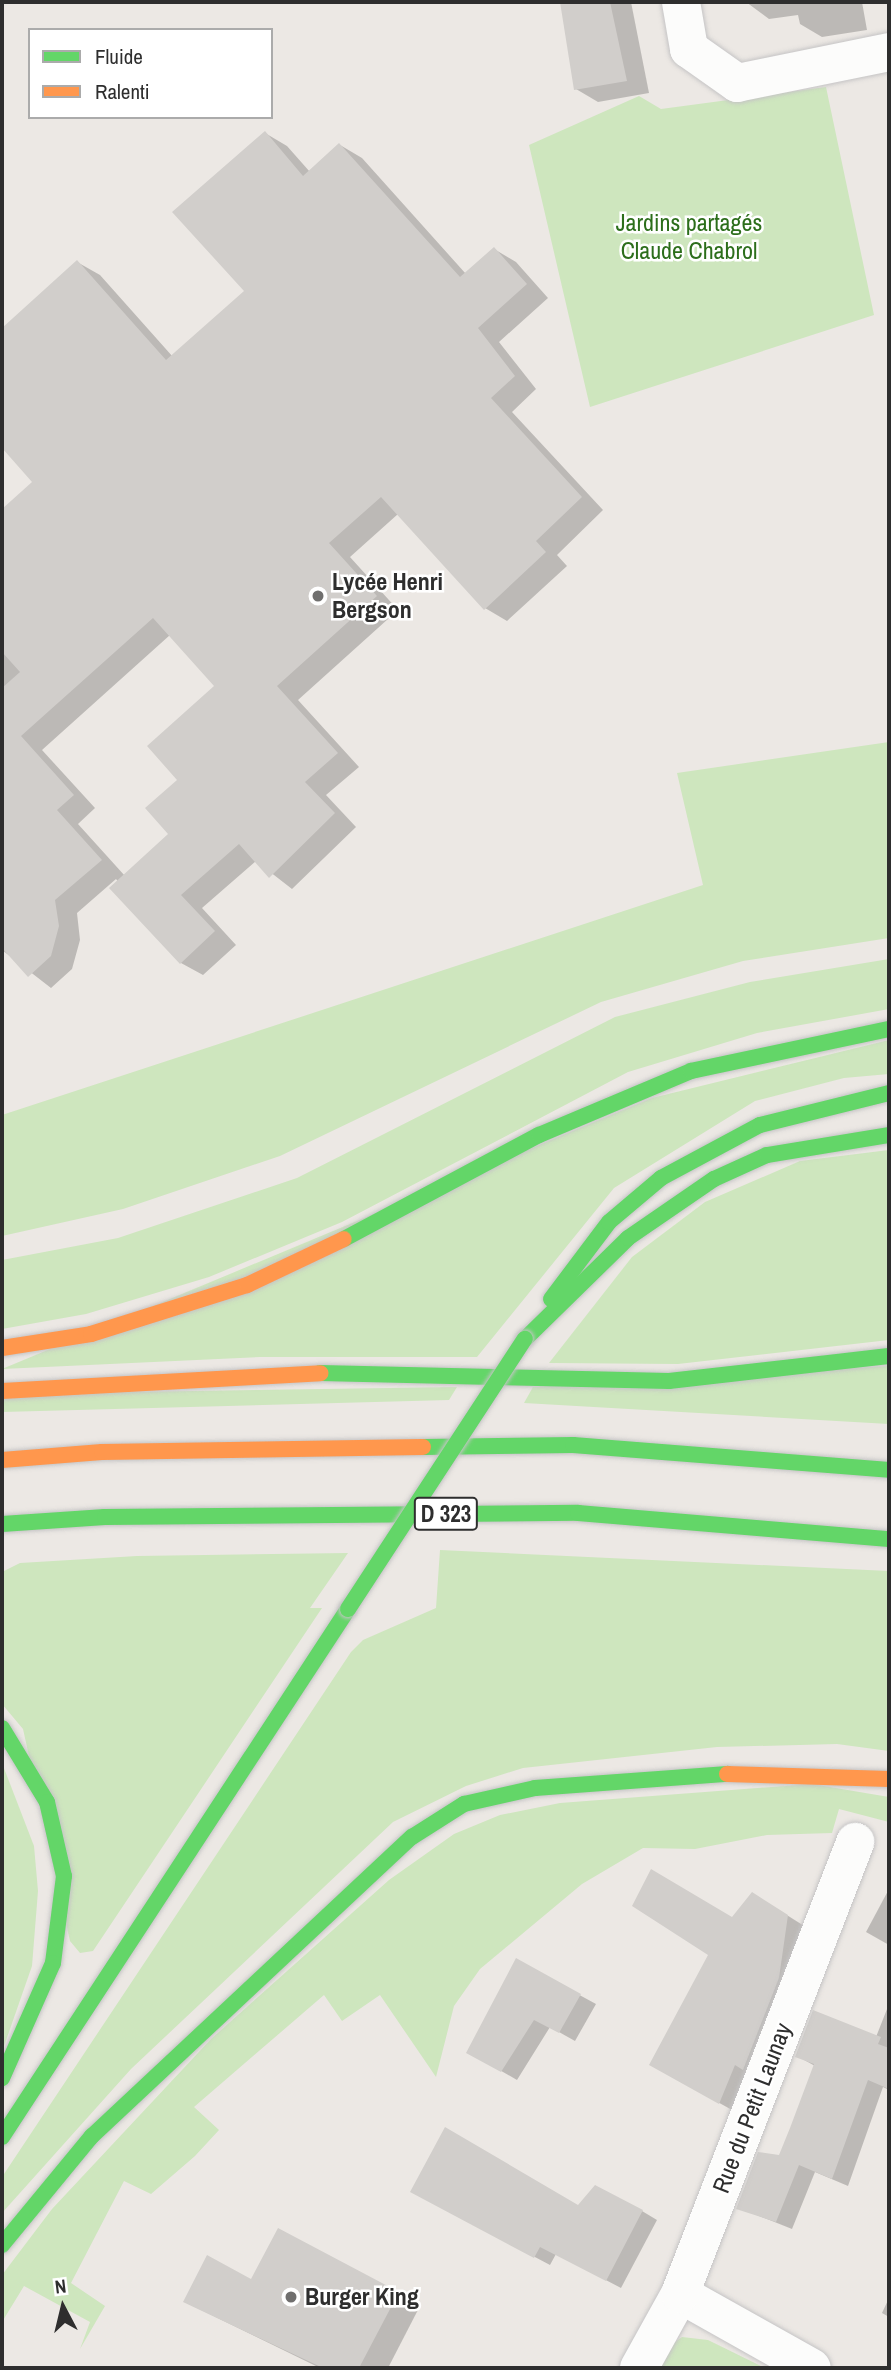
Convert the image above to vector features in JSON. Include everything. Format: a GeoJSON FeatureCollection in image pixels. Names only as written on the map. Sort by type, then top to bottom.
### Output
{"type":"FeatureCollection","features":[{"type":"Feature","properties":{"kind":"main road"},"geometry":{"type":"LineString","coordinates":[[2,1348],[91,1334],[247,1284],[396,1214],[538,1135],[691,1072],[889,1030]]}},
{"type":"Feature","properties":{"kind":"main road"},"geometry":{"type":"LineString","coordinates":[[2,2137],[525,1339],[609,1222],[661,1178],[760,1125],[889,1093]]}},
{"type":"Feature","properties":{"kind":"main road"},"geometry":{"type":"LineString","coordinates":[[525,1339],[628,1238],[714,1179],[767,1155],[889,1135]]}},
{"type":"Feature","properties":{"kind":"main road"},"geometry":{"type":"LineString","coordinates":[[2,1391],[282,1372],[669,1381],[851,1366],[889,1356]]}},
{"type":"Feature","properties":{"kind":"main road"},"geometry":{"type":"LineString","coordinates":[[2,1460],[103,1452],[573,1445],[889,1469]]}},
{"type":"Feature","properties":{"kind":"main road","name":"D 323"},"geometry":{"type":"LineString","coordinates":[[2,1524],[105,1517],[578,1513],[889,1539]]}},
{"type":"Feature","properties":{"kind":"main road"},"geometry":{"type":"LineString","coordinates":[[2,1728],[47,1802],[64,1876],[53,1963],[2,2078]]}},
{"type":"Feature","properties":{"kind":"main road"},"geometry":{"type":"LineString","coordinates":[[2,2245],[92,2136],[190,2042],[412,1838],[464,1804],[535,1788],[767,1771],[889,1779]]}},
{"type":"Feature","properties":{"kind":"street"},"geometry":{"type":"LineString","coordinates":[[681,2],[689,49],[737,83],[889,52]]}},
{"type":"Feature","properties":{"kind":"street","name":"Rue du Petit Launay"},"geometry":{"type":"LineString","coordinates":[[639,2368],[680,2294],[855,1842]]}},
{"type":"Feature","properties":{"kind":"street"},"geometry":{"type":"LineString","coordinates":[[680,2294],[812,2368]]}},
{"type":"Feature","properties":{"kind":"green space","name":"Jardins partagés Claude Chabrol"},"geometry":{"type":"Polygon","coordinates":[[[826,87],[874,315],[590,407],[529,145],[639,96],[661,109],[826,87]]]}},
{"type":"Feature","properties":{"kind":"green space"},"geometry":{"type":"Polygon","coordinates":[[[889,742],[889,938],[743,961],[601,1002],[280,1156],[123,1209],[2,1236],[2,1115],[703,885],[677,773],[889,742]]]}},
{"type":"Feature","properties":{"kind":"green space"},"geometry":{"type":"Polygon","coordinates":[[[889,959],[889,1009],[757,1033],[628,1072],[342,1222],[209,1277],[86,1314],[2,1329],[2,1260],[118,1238],[297,1178],[615,1017],[750,982],[889,959]]]}},
{"type":"Feature","properties":{"kind":"green space"},"geometry":{"type":"Polygon","coordinates":[[[889,1040],[889,1074],[844,1078],[755,1101],[614,1188],[477,1357],[260,1357],[2,1369],[652,1098],[889,1040]]]}},
{"type":"Feature","properties":{"kind":"green space"},"geometry":{"type":"Polygon","coordinates":[[[889,1150],[889,1340],[678,1364],[549,1363],[632,1257],[705,1202],[800,1161],[889,1150]]]}},
{"type":"Feature","properties":{"kind":"green space"},"geometry":{"type":"Polygon","coordinates":[[[889,1366],[889,1424],[524,1403],[533,1387],[889,1366]]]}},
{"type":"Feature","properties":{"kind":"green space"},"geometry":{"type":"Polygon","coordinates":[[[457,1387],[449,1400],[2,1412],[2,1394],[457,1387]]]}},
{"type":"Feature","properties":{"kind":"green space"},"geometry":{"type":"Polygon","coordinates":[[[440,1550],[889,1571],[889,1751],[837,1744],[717,1747],[523,1768],[466,1786],[393,1822],[131,2069],[2,2213],[2,2177],[351,1652],[363,1640],[436,1608],[440,1550]]]}},
{"type":"Feature","properties":{"kind":"green space"},"geometry":{"type":"Polygon","coordinates":[[[348,1553],[310,1608],[322,1608],[93,1951],[80,1953],[70,1941],[23,1729],[2,1704],[2,1572],[20,1563],[137,1556],[348,1553]]]}},
{"type":"Feature","properties":{"kind":"green space"},"geometry":{"type":"Polygon","coordinates":[[[2,1763],[34,1846],[38,1891],[32,1966],[2,2052],[2,1763]]]}},
{"type":"Feature","properties":{"kind":"green space"},"geometry":{"type":"Polygon","coordinates":[[[812,1784],[889,1797],[889,1822],[839,1809],[832,1833],[767,1835],[695,1849],[643,1848],[582,1884],[480,1969],[454,2006],[436,2077],[380,1995],[342,2021],[324,1995],[194,2107],[219,2130],[195,2156],[151,2194],[124,2181],[71,2283],[105,2306],[80,2349],[90,2322],[24,2286],[2,2322],[2,2275],[52,2209],[211,2039],[389,1880],[454,1834],[500,1815],[560,1803],[812,1784]]]}},
{"type":"Feature","properties":{"kind":"green space"},"geometry":{"type":"Polygon","coordinates":[[[682,2337],[708,2340],[765,2368],[659,2368],[668,2347],[682,2337]]]}},
{"type":"Feature","properties":{"kind":"building"},"geometry":{"type":"Polygon","coordinates":[[[560,2],[610,2],[627,81],[574,90],[560,2]]]}},
{"type":"Feature","properties":{"kind":"building"},"geometry":{"type":"Polygon","coordinates":[[[265,131],[303,176],[339,143],[460,277],[494,247],[527,284],[478,328],[515,376],[491,398],[582,497],[536,541],[546,552],[484,610],[381,497],[329,543],[377,596],[277,686],[338,753],[305,782],[335,813],[269,878],[239,844],[181,895],[215,931],[180,964],[109,888],[168,834],[145,808],[177,780],[147,746],[214,686],[153,618],[21,736],[74,795],[57,810],[102,860],[55,900],[59,926],[51,956],[28,977],[2,948],[2,688],[20,672],[2,652],[2,509],[32,482],[2,448],[2,328],[77,260],[166,360],[244,291],[172,212],[265,131]]]}},
{"type":"Feature","properties":{"kind":"building"},"geometry":{"type":"Polygon","coordinates":[[[651,1869],[732,1917],[752,1892],[788,1915],[779,1978],[743,2070],[735,2065],[719,2104],[649,2065],[708,1955],[632,1906],[651,1869]]]}},
{"type":"Feature","properties":{"kind":"building"},"geometry":{"type":"Polygon","coordinates":[[[516,1958],[581,1994],[559,2033],[534,2020],[501,2072],[466,2053],[516,1958]]]}},
{"type":"Feature","properties":{"kind":"building"},"geometry":{"type":"Polygon","coordinates":[[[813,2010],[881,2037],[878,2044],[889,2048],[889,2089],[868,2080],[832,2179],[799,2165],[776,2222],[736,2209],[758,2152],[779,2155],[790,2128],[814,2064],[795,2057],[813,2010]]]}},
{"type":"Feature","properties":{"kind":"building"},"geometry":{"type":"Polygon","coordinates":[[[445,2127],[578,2205],[595,2185],[643,2210],[606,2281],[540,2247],[534,2258],[410,2192],[445,2127]]]}},
{"type":"Feature","properties":{"kind":"building","name":"Burger King"},"geometry":{"type":"Polygon","coordinates":[[[278,2228],[399,2292],[359,2368],[323,2368],[183,2302],[207,2255],[251,2279],[278,2228]]]}},
{"type":"Feature","properties":{"kind":"traffic: fast"},"geometry":{"type":"LineString","coordinates":[[344,1239],[539,1135],[691,1071],[889,1029]]}},
{"type":"Feature","properties":{"kind":"traffic: fast"},"geometry":{"type":"LineString","coordinates":[[551,1299],[609,1222],[661,1178],[760,1125],[889,1093]]}},
{"type":"Feature","properties":{"kind":"traffic: fast"},"geometry":{"type":"LineString","coordinates":[[525,1339],[628,1238],[714,1179],[767,1155],[889,1135]]}},
{"type":"Feature","properties":{"kind":"traffic: fast"},"geometry":{"type":"LineString","coordinates":[[348,1609],[525,1339]]}},
{"type":"Feature","properties":{"kind":"traffic: fast"},"geometry":{"type":"LineString","coordinates":[[320,1373],[669,1381],[889,1356]]}},
{"type":"Feature","properties":{"kind":"traffic: fast"},"geometry":{"type":"LineString","coordinates":[[423,1447],[573,1445],[889,1470]]}},
{"type":"Feature","properties":{"kind":"traffic: fast"},"geometry":{"type":"LineString","coordinates":[[2,1524],[105,1517],[578,1513],[889,1539]]}},
{"type":"Feature","properties":{"kind":"traffic: fast"},"geometry":{"type":"LineString","coordinates":[[2,2137],[348,1609]]}},
{"type":"Feature","properties":{"kind":"traffic: fast"},"geometry":{"type":"LineString","coordinates":[[2,1728],[47,1802],[64,1876],[53,1963],[2,2078]]}},
{"type":"Feature","properties":{"kind":"traffic: fast"},"geometry":{"type":"LineString","coordinates":[[2,2245],[92,2136],[412,1837],[464,1804],[535,1788],[727,1774]]}},
{"type":"Feature","properties":{"kind":"traffic: slow"},"geometry":{"type":"LineString","coordinates":[[2,1348],[91,1334],[247,1285],[344,1239]]}},
{"type":"Feature","properties":{"kind":"traffic: slow"},"geometry":{"type":"LineString","coordinates":[[2,1391],[320,1373]]}},
{"type":"Feature","properties":{"kind":"traffic: slow"},"geometry":{"type":"LineString","coordinates":[[2,1460],[102,1452],[423,1447]]}},
{"type":"Feature","properties":{"kind":"traffic: slow"},"geometry":{"type":"LineString","coordinates":[[727,1774],[889,1779]]}},
{"type":"Feature","properties":{"kind":"place","name":"Lycée Henri Bergson"},"geometry":{"type":"Point","coordinates":[318,596]}},
{"type":"Feature","properties":{"kind":"place","name":"Burger King"},"geometry":{"type":"Point","coordinates":[291,2297]}}]}
